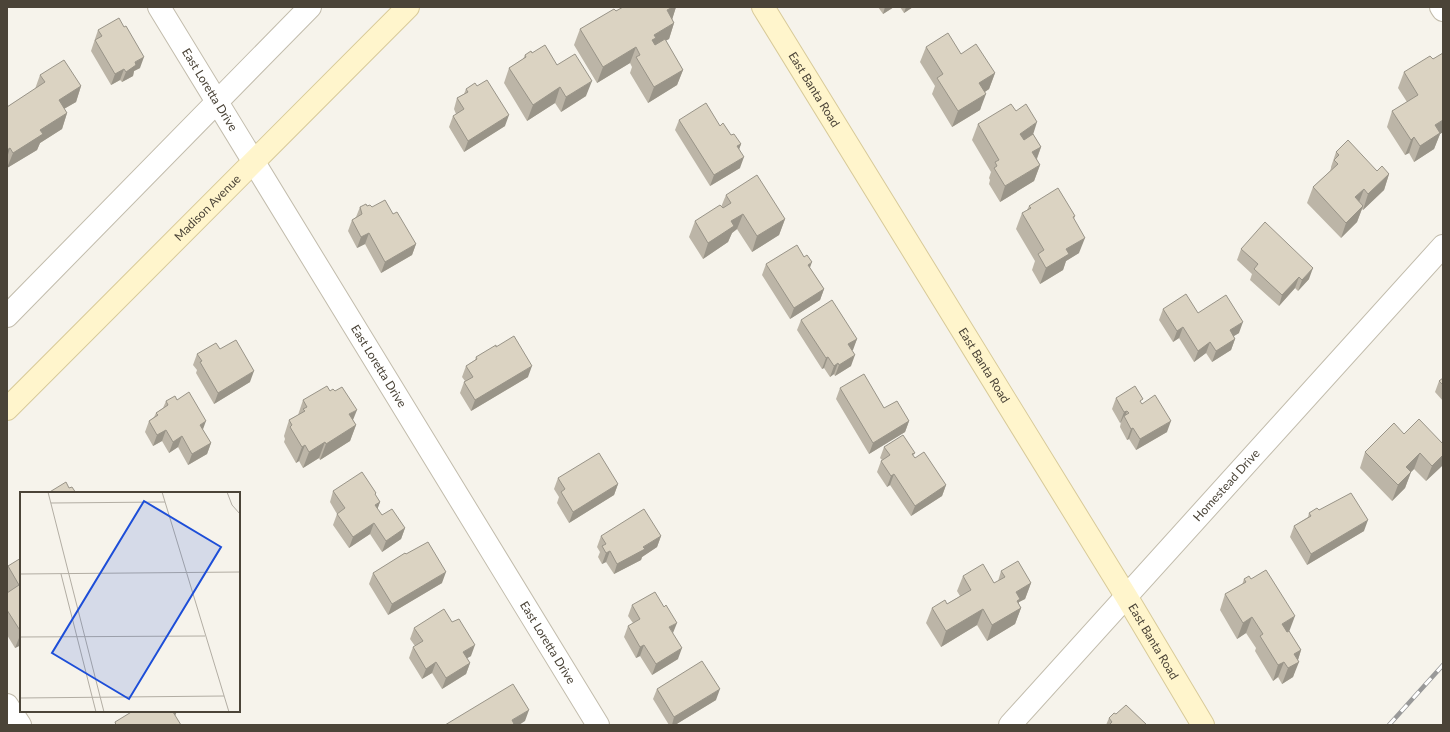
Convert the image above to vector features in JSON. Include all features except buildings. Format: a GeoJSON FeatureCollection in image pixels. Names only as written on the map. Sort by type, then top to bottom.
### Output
{"type":"FeatureCollection","features":[{"type":"Feature","properties":{"kind":"street","name":"East Loretta Drive"},"geometry":{"type":"LineString","coordinates":[[159,7],[598,725]]}},
{"type":"Feature","properties":{"kind":"street"},"geometry":{"type":"LineString","coordinates":[[7,316],[310,7]]}},
{"type":"Feature","properties":{"kind":"street","name":"Madison Avenue"},"geometry":{"type":"LineString","coordinates":[[7,409],[408,7]]}},
{"type":"Feature","properties":{"kind":"street","name":"East Banta Road"},"geometry":{"type":"LineString","coordinates":[[763,7],[1126,596],[1203,725]]}},
{"type":"Feature","properties":{"kind":"street","name":"Homestead Drive"},"geometry":{"type":"LineString","coordinates":[[1010,725],[1443,246]]}},
{"type":"Feature","properties":{"kind":"street"},"geometry":{"type":"LineString","coordinates":[[7,705],[20,725]]}},
{"type":"Feature","properties":{"kind":"railway"},"geometry":{"type":"LineString","coordinates":[[1389,725],[1443,665]]}}]}
